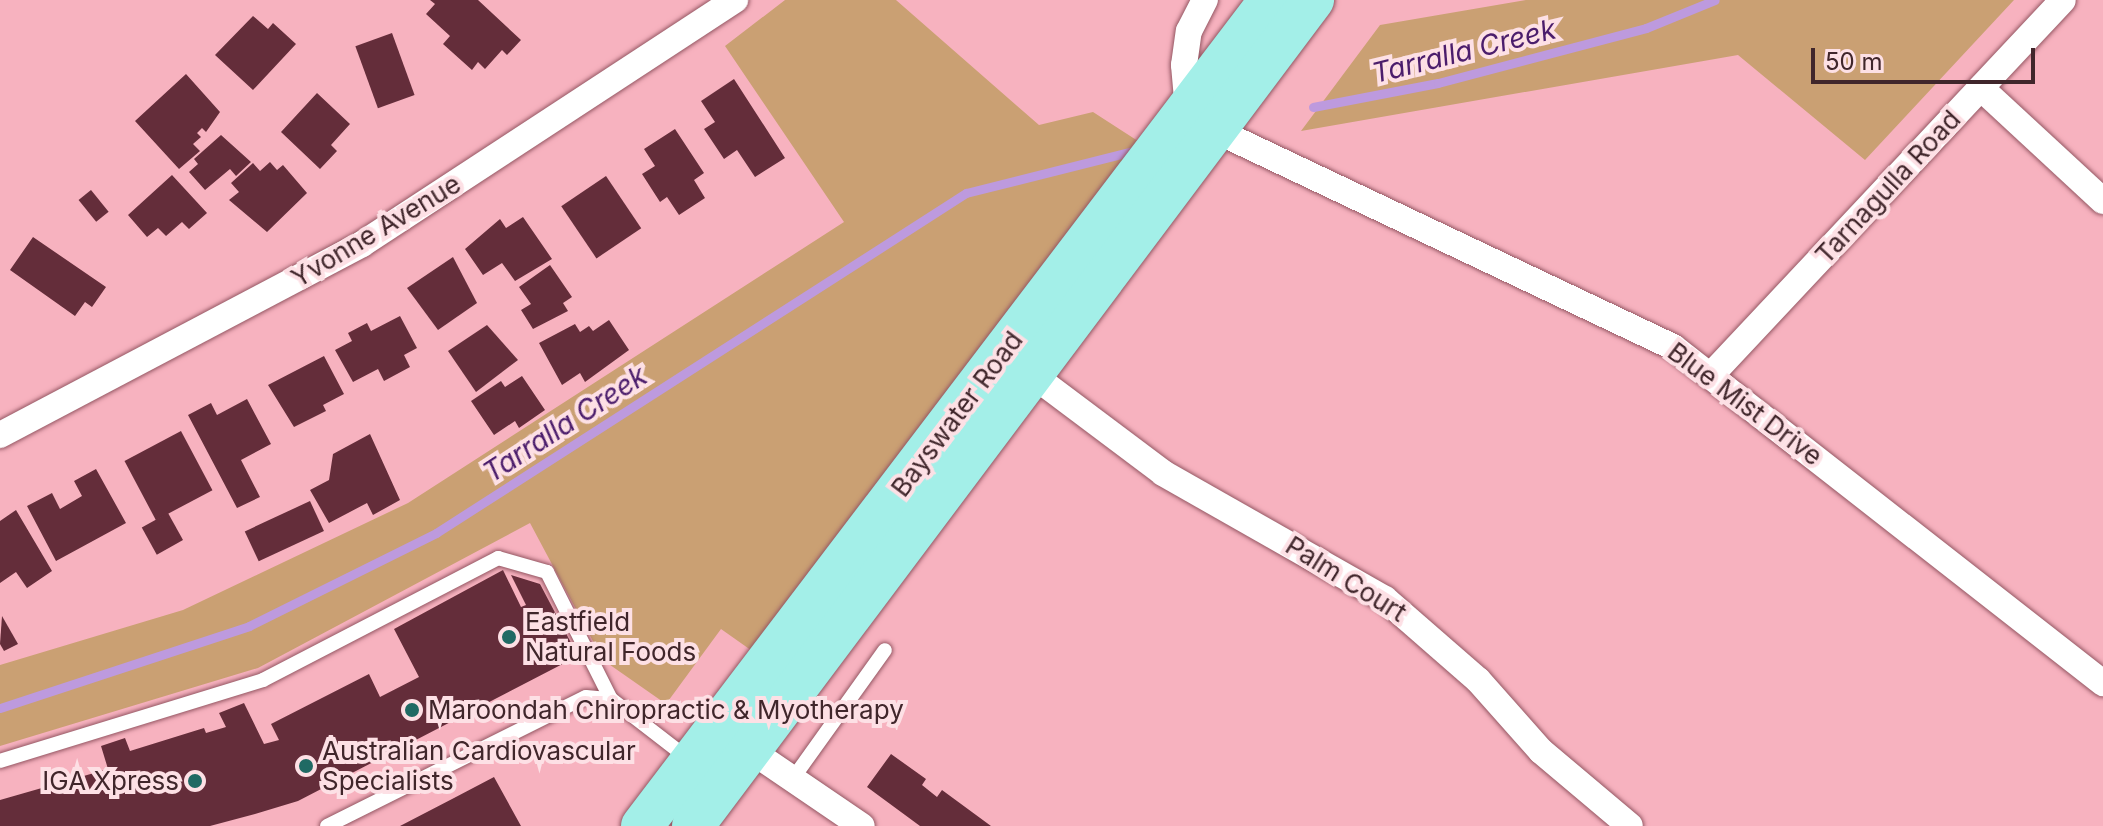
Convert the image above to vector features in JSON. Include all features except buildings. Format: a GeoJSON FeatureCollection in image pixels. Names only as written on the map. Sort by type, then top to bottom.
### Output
{"type":"FeatureCollection","features":[{"type":"Feature","properties":{"kind":"main road","name":"Bayswater Road"},"geometry":{"type":"LineString","coordinates":[[693,826],[1030,373],[1202,120],[1270,0]]}},
{"type":"Feature","properties":{"kind":"main road","name":"Bayswater Road"},"geometry":{"type":"LineString","coordinates":[[642,826],[1202,120],[1313,0]]}},
{"type":"Feature","properties":{"kind":"main road"},"geometry":{"type":"LineString","coordinates":[[699,752],[750,750]]}},
{"type":"Feature","properties":{"kind":"street","name":"Yvonne Avenue"},"geometry":{"type":"LineString","coordinates":[[0,435],[362,244],[735,0]]}},
{"type":"Feature","properties":{"kind":"street"},"geometry":{"type":"LineString","coordinates":[[1202,120],[1184,65],[1182,26],[1205,0]]}},
{"type":"Feature","properties":{"kind":"street","name":"Tarnagulla Road"},"geometry":{"type":"LineString","coordinates":[[1713,373],[2063,0]]}},
{"type":"Feature","properties":{"kind":"street"},"geometry":{"type":"LineString","coordinates":[[1981,88],[2103,201]]}},
{"type":"Feature","properties":{"kind":"street","name":"Blue Mist Drive"},"geometry":{"type":"LineString","coordinates":[[1202,120],[1673,347],[1713,373],[2103,683]]}},
{"type":"Feature","properties":{"kind":"street","name":"Palm Court"},"geometry":{"type":"LineString","coordinates":[[1030,373],[1163,473],[1385,599],[1478,680],[1541,751],[1630,826]]}},
{"type":"Feature","properties":{"kind":"street"},"geometry":{"type":"LineString","coordinates":[[750,750],[862,826]]}},
{"type":"Feature","properties":{"kind":"lane"},"geometry":{"type":"LineString","coordinates":[[0,761],[263,680],[498,558],[547,572],[611,699],[677,750],[699,752]]}},
{"type":"Feature","properties":{"kind":"lane"},"geometry":{"type":"LineString","coordinates":[[794,777],[885,650]]}},
{"type":"Feature","properties":{"kind":"lane"},"geometry":{"type":"LineString","coordinates":[[327,826],[573,702],[611,699]]}},
{"type":"Feature","properties":{"kind":"shaded area"},"geometry":{"type":"Polygon","coordinates":[[[785,0],[896,0],[1039,125],[1093,112],[1141,143],[755,653],[721,629],[666,704],[603,660],[530,523],[258,668],[0,746],[0,665],[183,610],[408,503],[844,222],[725,46],[785,0]]]}},
{"type":"Feature","properties":{"kind":"shaded area"},"geometry":{"type":"Polygon","coordinates":[[[1526,0],[2014,0],[1865,160],[1738,55],[1301,131],[1380,25],[1526,0]]]}},
{"type":"Feature","properties":{"kind":"waterway","name":"Tarralla Creek"},"geometry":{"type":"LineString","coordinates":[[1313,107],[1438,83],[1646,28],[1715,0]]}},
{"type":"Feature","properties":{"kind":"waterway","name":"Tarralla Creek"},"geometry":{"type":"LineString","coordinates":[[0,708],[249,626],[436,533],[966,193],[1137,150]]}},
{"type":"Feature","properties":{"kind":"place","name":"Eastfield Natural Foods"},"geometry":{"type":"Point","coordinates":[509,637]}},
{"type":"Feature","properties":{"kind":"place","name":"Maroondah Chiropractic & Myotherapy"},"geometry":{"type":"Point","coordinates":[412,710]}},
{"type":"Feature","properties":{"kind":"place","name":"Australian Cardiovascular Specialists"},"geometry":{"type":"Point","coordinates":[306,766]}},
{"type":"Feature","properties":{"kind":"place","name":"IGA Xpress"},"geometry":{"type":"Point","coordinates":[195,781]}}]}
